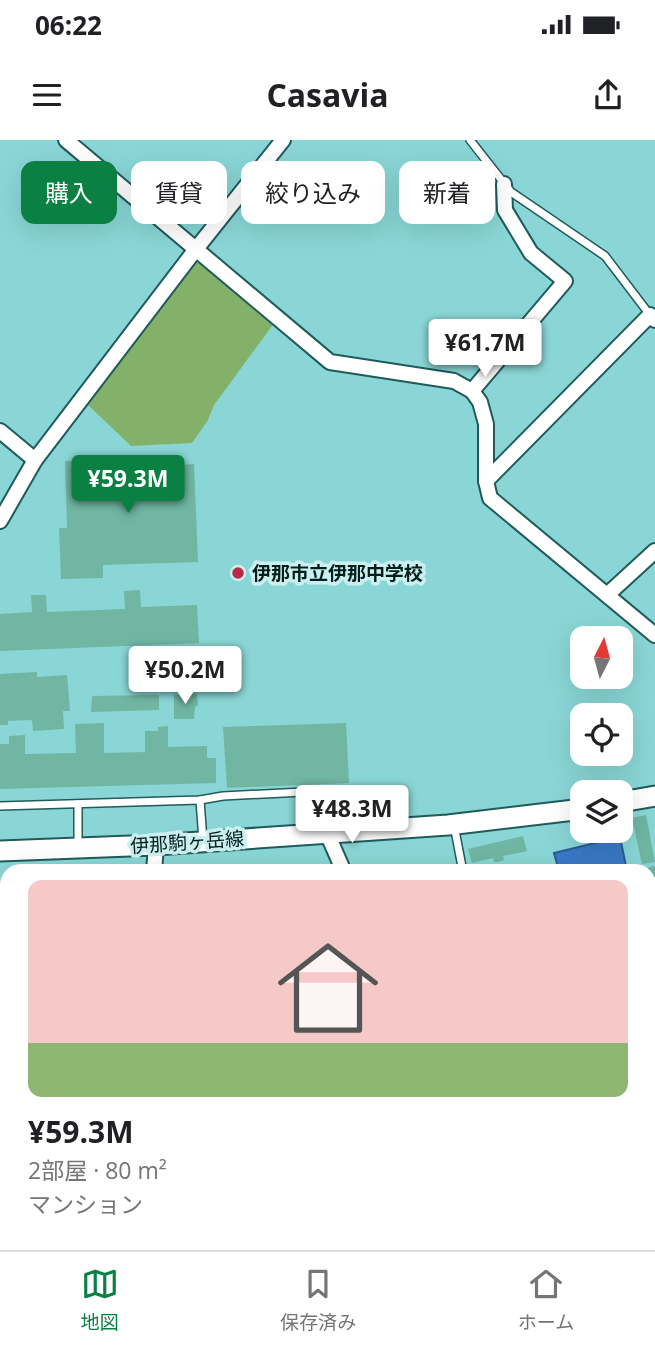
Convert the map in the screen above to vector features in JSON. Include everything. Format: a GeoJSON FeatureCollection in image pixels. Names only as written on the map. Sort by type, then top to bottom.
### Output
{"type":"FeatureCollection","features":[{"type":"Feature","properties":{"kind":"main road"},"geometry":{"type":"LineString","coordinates":[[633,801],[655,796]]}},
{"type":"Feature","properties":{"kind":"main road","name":"伊那駒ヶ岳線"},"geometry":{"type":"LineString","coordinates":[[0,851],[203,842],[453,824],[570,810]]}},
{"type":"Feature","properties":{"kind":"street"},"geometry":{"type":"LineString","coordinates":[[66,140],[330,362],[454,381],[472,391],[480,402],[486,424],[486,481],[490,498],[655,635]]}},
{"type":"Feature","properties":{"kind":"street"},"geometry":{"type":"LineString","coordinates":[[0,522],[35,460],[283,140]]}},
{"type":"Feature","properties":{"kind":"street"},"geometry":{"type":"LineString","coordinates":[[472,391],[565,281],[531,253],[505,210],[505,184]]}},
{"type":"Feature","properties":{"kind":"street"},"geometry":{"type":"LineString","coordinates":[[486,481],[652,317]]}},
{"type":"Feature","properties":{"kind":"street"},"geometry":{"type":"LineString","coordinates":[[0,431],[35,460]]}},
{"type":"Feature","properties":{"kind":"street"},"geometry":{"type":"LineString","coordinates":[[607,595],[655,551]]}},
{"type":"Feature","properties":{"kind":"street"},"geometry":{"type":"LineString","coordinates":[[327,833],[341,864]]}},
{"type":"Feature","properties":{"kind":"street"},"geometry":{"type":"LineString","coordinates":[[155,864],[156,845]]}},
{"type":"Feature","properties":{"kind":"lane"},"geometry":{"type":"LineString","coordinates":[[470,140],[511,192],[606,256],[652,317]]}},
{"type":"Feature","properties":{"kind":"lane"},"geometry":{"type":"LineString","coordinates":[[0,806],[200,800],[223,796],[343,790]]}},
{"type":"Feature","properties":{"kind":"lane"},"geometry":{"type":"LineString","coordinates":[[200,800],[203,842]]}},
{"type":"Feature","properties":{"kind":"lane"},"geometry":{"type":"LineString","coordinates":[[78,804],[78,849]]}},
{"type":"Feature","properties":{"kind":"lane"},"geometry":{"type":"LineString","coordinates":[[453,824],[461,864]]}},
{"type":"Feature","properties":{"kind":"green space"},"geometry":{"type":"Polygon","coordinates":[[[193,263],[202,263],[275,322],[214,405],[208,420],[192,443],[131,446],[86,403],[193,263]]]}},
{"type":"Feature","properties":{"kind":"water"},"geometry":{"type":"Polygon","coordinates":[[[595,843],[621,843],[626,864],[557,864],[554,853],[595,843]]]}},
{"type":"Feature","properties":{"kind":"building"},"geometry":{"type":"Polygon","coordinates":[[[181,458],[181,465],[194,464],[198,562],[103,565],[103,578],[61,579],[59,528],[67,528],[65,461],[181,458]]]}},
{"type":"Feature","properties":{"kind":"building"},"geometry":{"type":"Polygon","coordinates":[[[140,590],[141,607],[197,605],[199,643],[0,651],[0,614],[32,612],[31,595],[46,595],[47,612],[125,609],[124,591],[140,590]]]}},
{"type":"Feature","properties":{"kind":"building"},"geometry":{"type":"Polygon","coordinates":[[[37,672],[37,677],[67,675],[70,711],[63,711],[64,729],[33,731],[32,720],[8,721],[8,725],[0,725],[0,674],[37,672]]]}},
{"type":"Feature","properties":{"kind":"building"},"geometry":{"type":"Polygon","coordinates":[[[197,694],[198,705],[195,707],[194,719],[174,719],[174,695],[197,694]]]}},
{"type":"Feature","properties":{"kind":"building"},"geometry":{"type":"Polygon","coordinates":[[[159,695],[159,710],[91,712],[92,696],[159,695]]]}},
{"type":"Feature","properties":{"kind":"building"},"geometry":{"type":"Polygon","coordinates":[[[104,723],[104,753],[145,752],[145,731],[158,731],[158,727],[168,726],[168,747],[207,746],[207,758],[216,758],[216,783],[0,789],[0,744],[9,744],[9,736],[25,735],[25,754],[76,753],[75,724],[104,723]]]}},
{"type":"Feature","properties":{"kind":"building"},"geometry":{"type":"Polygon","coordinates":[[[346,723],[349,783],[227,788],[223,727],[346,723]]]}},
{"type":"Feature","properties":{"kind":"building"},"geometry":{"type":"Polygon","coordinates":[[[646,815],[655,862],[642,864],[633,818],[646,815]]]}},
{"type":"Feature","properties":{"kind":"building"},"geometry":{"type":"Polygon","coordinates":[[[523,836],[527,851],[503,856],[504,860],[499,862],[494,862],[493,858],[472,863],[468,849],[523,836]]]}},
{"type":"Feature","properties":{"kind":"place","name":"伊那市立伊那中学校"},"geometry":{"type":"Point","coordinates":[238,573]}}]}
